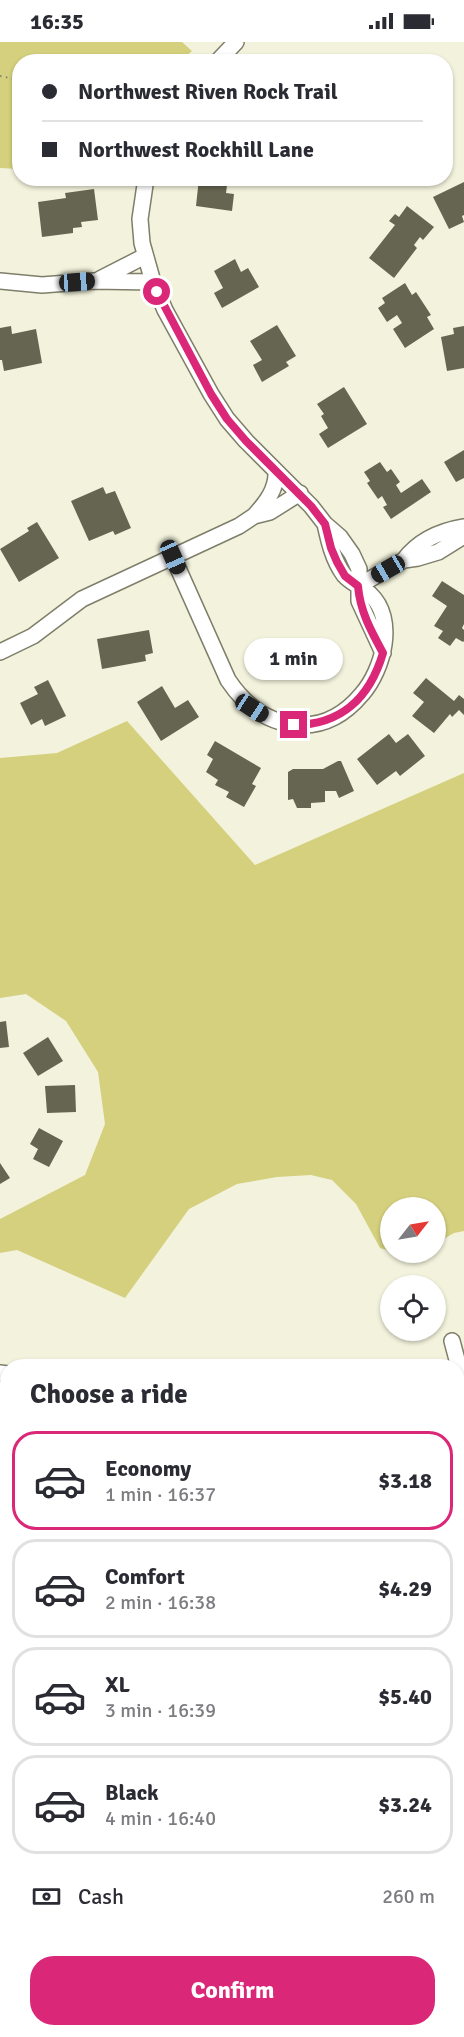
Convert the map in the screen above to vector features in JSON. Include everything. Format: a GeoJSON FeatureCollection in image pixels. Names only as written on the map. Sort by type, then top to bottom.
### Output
{"type":"FeatureCollection","features":[{"type":"Feature","properties":{"kind":"street"},"geometry":{"type":"LineString","coordinates":[[225,54],[236,42]]}},
{"type":"Feature","properties":{"kind":"street"},"geometry":{"type":"LineString","coordinates":[[145,186],[140,219],[145,256],[165,310],[227,419],[300,493],[325,524],[340,537],[352,554],[359,569],[358,586]]}},
{"type":"Feature","properties":{"kind":"street"},"geometry":{"type":"LineString","coordinates":[[94,281],[145,256]]}},
{"type":"Feature","properties":{"kind":"street"},"geometry":{"type":"LineString","coordinates":[[0,281],[42,285],[94,281],[153,282]]}},
{"type":"Feature","properties":{"kind":"street"},"geometry":{"type":"LineString","coordinates":[[254,516],[272,491],[277,480],[276,471]]}},
{"type":"Feature","properties":{"kind":"street"},"geometry":{"type":"LineString","coordinates":[[0,652],[33,636],[82,599],[239,526],[254,516],[270,512],[300,493]]}},
{"type":"Feature","properties":{"kind":"street"},"geometry":{"type":"LineString","coordinates":[[404,560],[420,543],[445,531],[464,527]]}},
{"type":"Feature","properties":{"kind":"street"},"geometry":{"type":"LineString","coordinates":[[358,586],[404,560],[438,552],[464,536]]}},
{"type":"Feature","properties":{"kind":"street"},"geometry":{"type":"LineString","coordinates":[[173,557],[228,680],[245,701],[265,717],[287,723],[309,725],[324,722],[339,715],[351,706],[368,687],[377,670],[383,653],[386,632],[379,609],[371,595],[358,586]]}},
{"type":"Feature","properties":{"kind":"street"},"geometry":{"type":"LineString","coordinates":[[452,1341],[457,1359]]}},
{"type":"Feature","properties":{"kind":"shaded area"},"geometry":{"type":"Polygon","coordinates":[[[0,42],[182,42],[192,51],[188,54],[12,54],[12,169],[0,168],[0,42]]]}},
{"type":"Feature","properties":{"kind":"shaded area"},"geometry":{"type":"Polygon","coordinates":[[[127,721],[255,865],[464,773],[464,1231],[446,1238],[446,1197],[380,1197],[380,1248],[356,1204],[332,1180],[311,1175],[277,1177],[237,1184],[189,1209],[125,1298],[17,1250],[0,1253],[0,1219],[85,1175],[105,1124],[98,1072],[66,1021],[26,994],[0,998],[0,758],[57,753],[127,721]]]}},
{"type":"Feature","properties":{"kind":"building"},"geometry":{"type":"Polygon","coordinates":[[[464,182],[464,215],[462,216],[464,222],[449,229],[433,197],[464,182]]]}},
{"type":"Feature","properties":{"kind":"building"},"geometry":{"type":"Polygon","coordinates":[[[198,186],[227,186],[226,193],[234,194],[232,211],[196,206],[198,186]]]}},
{"type":"Feature","properties":{"kind":"building"},"geometry":{"type":"Polygon","coordinates":[[[94,189],[98,220],[81,222],[82,227],[73,228],[73,233],[42,237],[38,202],[66,198],[65,193],[94,189]]]}},
{"type":"Feature","properties":{"kind":"building"},"geometry":{"type":"Polygon","coordinates":[[[407,206],[434,227],[423,240],[420,237],[414,245],[417,248],[394,278],[369,258],[395,225],[389,221],[395,214],[399,217],[407,206]]]}},
{"type":"Feature","properties":{"kind":"building"},"geometry":{"type":"Polygon","coordinates":[[[235,259],[241,272],[248,268],[259,287],[222,308],[214,293],[223,288],[214,271],[235,259]]]}},
{"type":"Feature","properties":{"kind":"building"},"geometry":{"type":"Polygon","coordinates":[[[405,283],[412,295],[416,292],[431,315],[427,317],[434,329],[405,348],[393,329],[402,323],[397,315],[387,322],[378,308],[385,303],[382,298],[405,283]]]}},
{"type":"Feature","properties":{"kind":"building"},"geometry":{"type":"Polygon","coordinates":[[[277,325],[296,356],[286,362],[289,366],[262,382],[253,365],[262,360],[250,341],[277,325]]]}},
{"type":"Feature","properties":{"kind":"building"},"geometry":{"type":"Polygon","coordinates":[[[11,326],[12,334],[36,329],[42,363],[4,371],[2,360],[0,360],[0,328],[11,326]]]}},
{"type":"Feature","properties":{"kind":"building"},"geometry":{"type":"Polygon","coordinates":[[[464,326],[464,368],[447,371],[441,337],[454,334],[453,328],[464,326]]]}},
{"type":"Feature","properties":{"kind":"building"},"geometry":{"type":"Polygon","coordinates":[[[344,387],[367,424],[328,448],[319,434],[328,428],[321,416],[324,414],[317,404],[344,387]]]}},
{"type":"Feature","properties":{"kind":"building"},"geometry":{"type":"Polygon","coordinates":[[[464,450],[464,478],[456,482],[444,462],[464,450]]]}},
{"type":"Feature","properties":{"kind":"building"},"geometry":{"type":"Polygon","coordinates":[[[380,462],[387,472],[391,469],[400,482],[396,485],[401,493],[422,479],[431,492],[391,519],[383,507],[387,505],[382,496],[378,499],[367,483],[370,481],[364,472],[380,462]]]}},
{"type":"Feature","properties":{"kind":"building"},"geometry":{"type":"Polygon","coordinates":[[[103,487],[106,494],[115,491],[131,528],[115,535],[113,531],[89,541],[71,501],[103,487]]]}},
{"type":"Feature","properties":{"kind":"building"},"geometry":{"type":"Polygon","coordinates":[[[37,522],[59,558],[19,582],[0,549],[29,531],[27,528],[37,522]]]}},
{"type":"Feature","properties":{"kind":"building"},"geometry":{"type":"Polygon","coordinates":[[[442,581],[464,595],[462,628],[464,641],[456,638],[450,646],[438,638],[443,631],[434,626],[447,606],[432,596],[442,581]]]}},
{"type":"Feature","properties":{"kind":"building"},"geometry":{"type":"Polygon","coordinates":[[[149,630],[153,653],[145,655],[146,661],[102,669],[97,639],[149,630]]]}},
{"type":"Feature","properties":{"kind":"building"},"geometry":{"type":"Polygon","coordinates":[[[426,678],[454,701],[459,695],[464,699],[464,715],[459,710],[452,717],[450,714],[434,733],[412,716],[424,702],[413,693],[426,678]]]}},
{"type":"Feature","properties":{"kind":"building"},"geometry":{"type":"Polygon","coordinates":[[[48,680],[66,716],[45,726],[42,719],[31,725],[20,703],[38,694],[34,687],[48,680]]]}},
{"type":"Feature","properties":{"kind":"building"},"geometry":{"type":"Polygon","coordinates":[[[162,686],[175,708],[188,700],[199,717],[161,741],[137,702],[162,686]]]}},
{"type":"Feature","properties":{"kind":"building"},"geometry":{"type":"Polygon","coordinates":[[[389,734],[396,743],[408,734],[425,756],[400,776],[396,771],[377,785],[357,759],[389,734]]]}},
{"type":"Feature","properties":{"kind":"building"},"geometry":{"type":"Polygon","coordinates":[[[215,741],[261,768],[252,784],[256,786],[244,807],[226,797],[229,792],[215,785],[218,780],[206,772],[213,759],[207,755],[215,741]]]}},
{"type":"Feature","properties":{"kind":"building"},"geometry":{"type":"Polygon","coordinates":[[[341,761],[354,791],[339,798],[336,791],[325,791],[325,802],[311,803],[311,808],[297,808],[293,799],[288,800],[288,772],[293,769],[323,769],[341,761]]]}},
{"type":"Feature","properties":{"kind":"building"},"geometry":{"type":"Polygon","coordinates":[[[6,1021],[9,1047],[0,1048],[0,1022],[6,1021]]]}},
{"type":"Feature","properties":{"kind":"building"},"geometry":{"type":"Polygon","coordinates":[[[48,1037],[63,1061],[38,1076],[23,1053],[48,1037]]]}},
{"type":"Feature","properties":{"kind":"building"},"geometry":{"type":"Polygon","coordinates":[[[75,1085],[76,1112],[47,1113],[45,1086],[75,1085]]]}},
{"type":"Feature","properties":{"kind":"building"},"geometry":{"type":"Polygon","coordinates":[[[39,1128],[63,1141],[49,1167],[33,1159],[38,1149],[30,1144],[39,1128]]]}},
{"type":"Feature","properties":{"kind":"building"},"geometry":{"type":"Polygon","coordinates":[[[0,1163],[10,1178],[0,1184],[0,1163]]]}},
{"type":"Feature","properties":{"kind":"route"},"geometry":{"type":"LineString","coordinates":[[157,292],[211,394],[227,419],[311,506],[325,524],[337,562],[345,576],[358,586],[359,602],[363,613],[383,653],[368,687],[351,706],[324,722],[294,725]]}}]}
